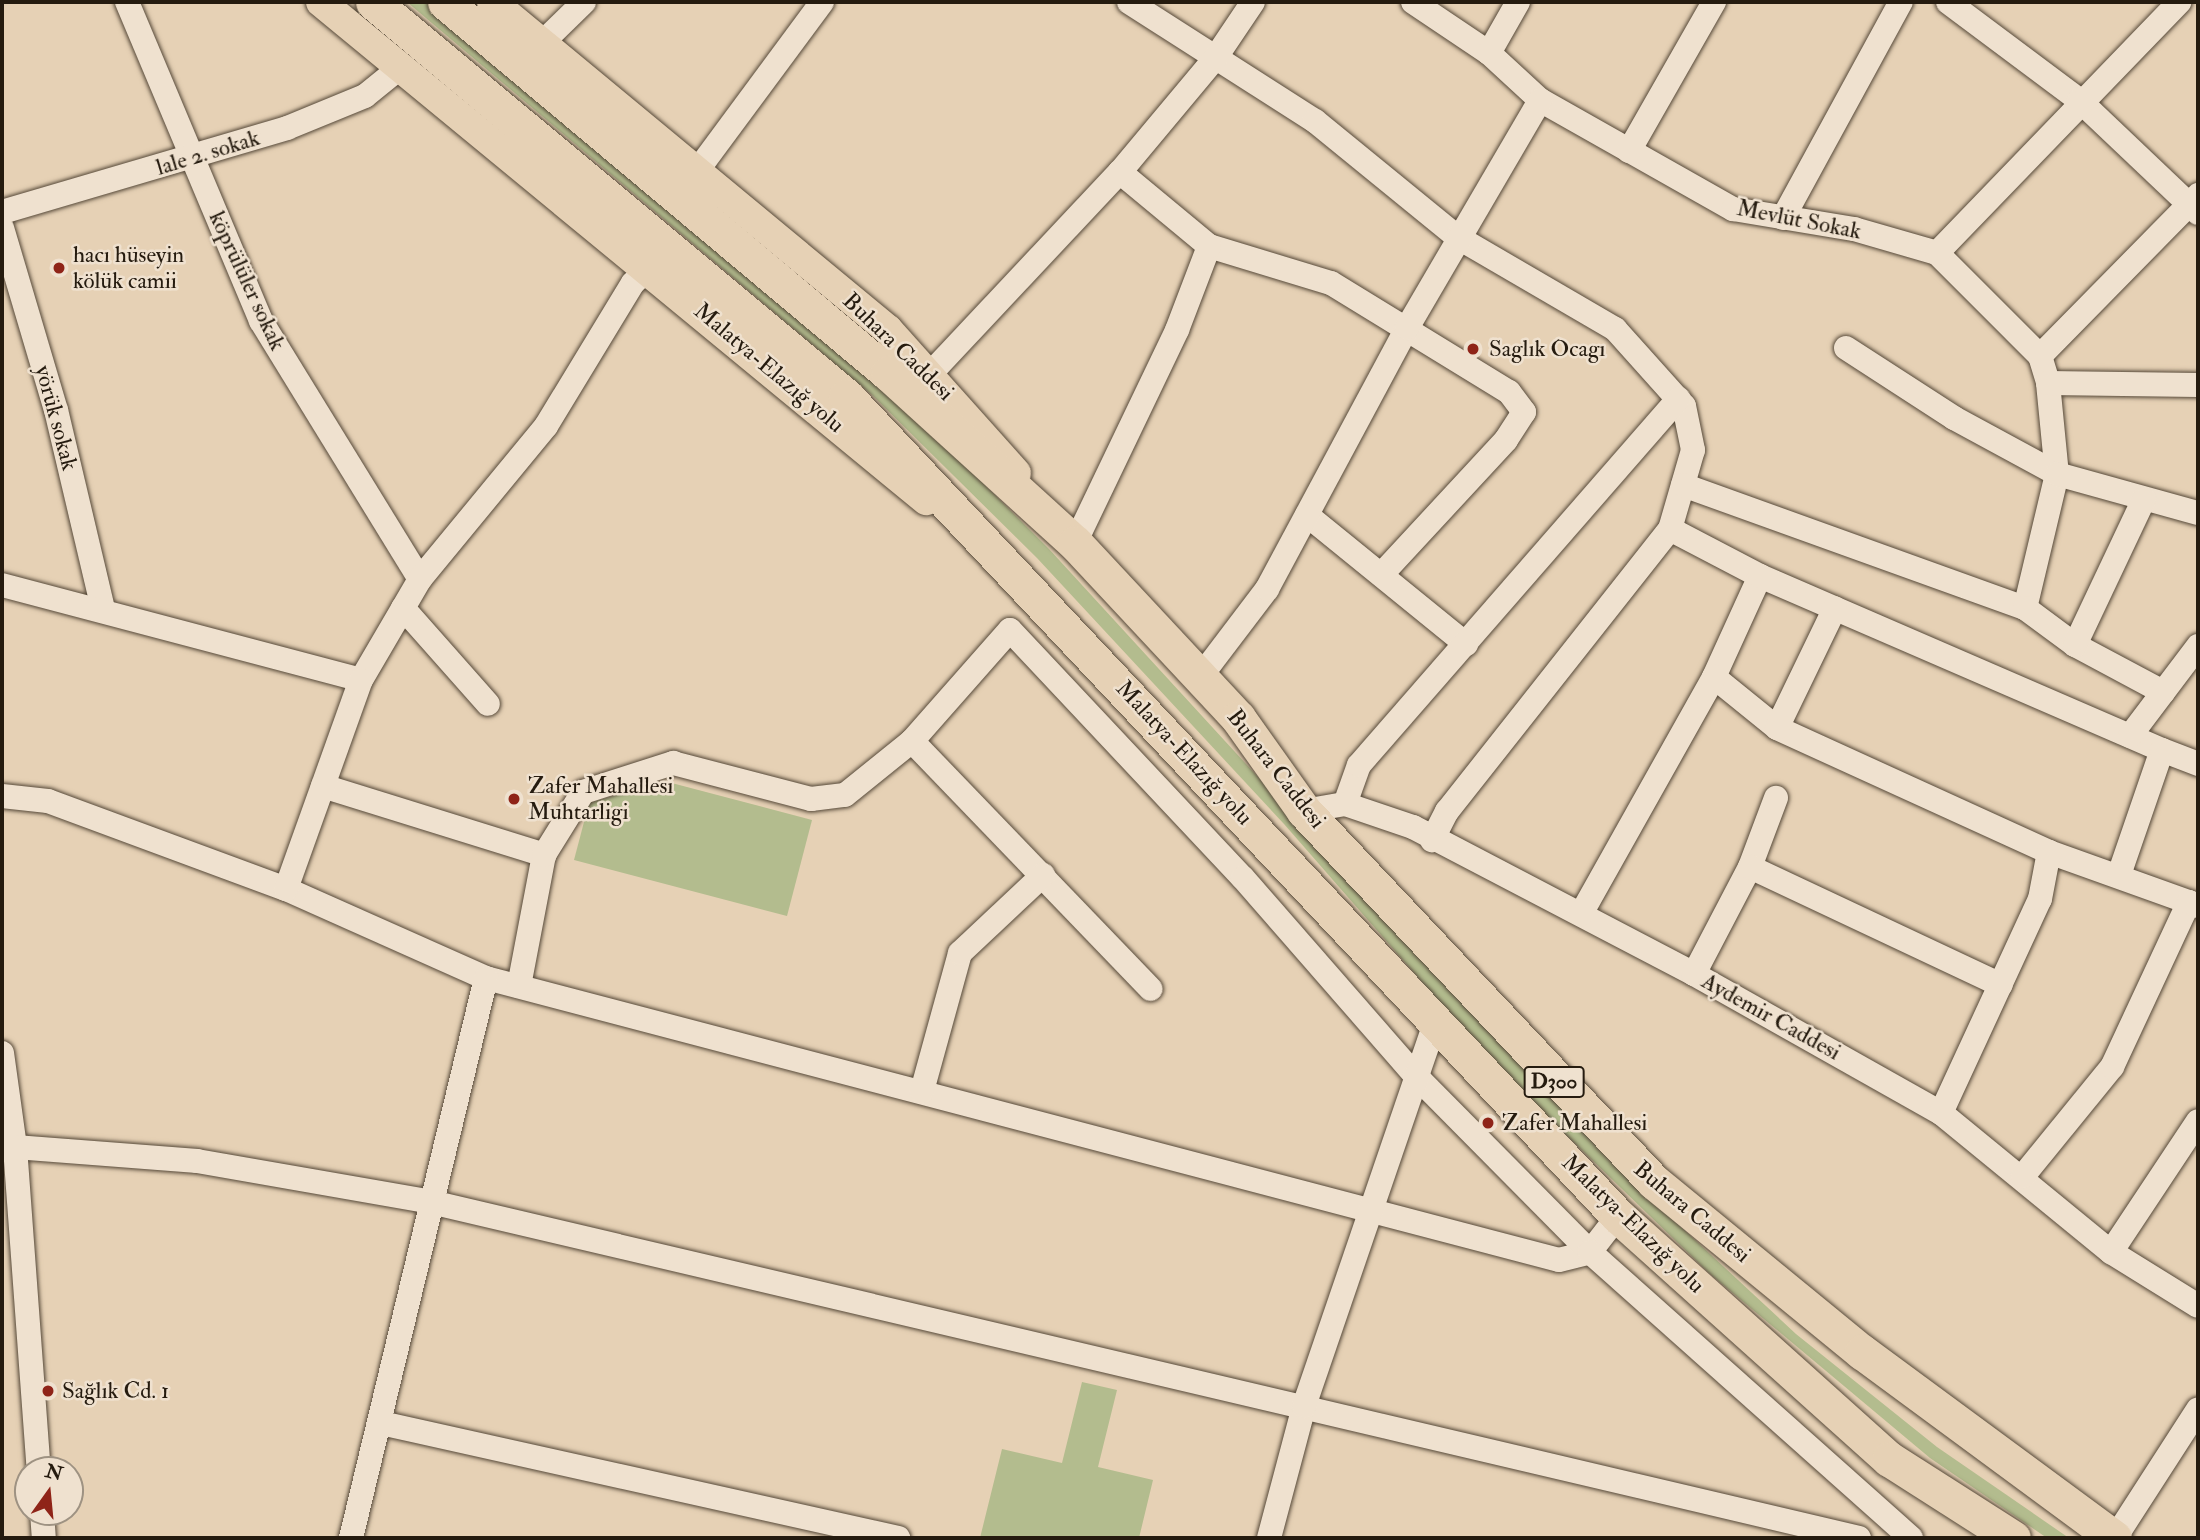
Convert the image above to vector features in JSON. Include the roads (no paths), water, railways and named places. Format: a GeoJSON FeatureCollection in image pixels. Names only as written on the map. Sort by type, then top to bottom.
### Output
{"type":"FeatureCollection","features":[{"type":"Feature","properties":{"kind":"highway"},"geometry":{"type":"LineString","coordinates":[[373,2],[812,365],[1013,575]]}},
{"type":"Feature","properties":{"kind":"highway"},"geometry":{"type":"LineString","coordinates":[[445,2],[879,365],[1075,543]]}},
{"type":"Feature","properties":{"kind":"highway","name":"Buhara Caddesi"},"geometry":{"type":"LineString","coordinates":[[1075,543],[1201,676],[1304,811],[1654,1182],[1862,1352],[2115,1538]]}},
{"type":"Feature","properties":{"kind":"highway","name":"Malatya-Elazığ yolu"},"geometry":{"type":"LineString","coordinates":[[1013,575],[1618,1216],[1889,1459],[2013,1538]]}},
{"type":"Feature","properties":{"kind":"main road","name":"Malatya-Elazığ yolu"},"geometry":{"type":"LineString","coordinates":[[321,2],[649,268],[1013,575]]}},
{"type":"Feature","properties":{"kind":"main road","name":"Buhara Caddesi"},"geometry":{"type":"LineString","coordinates":[[492,2],[697,171],[930,374],[1075,543]]}},
{"type":"Feature","properties":{"kind":"street","name":"köprülüler sokak"},"geometry":{"type":"LineString","coordinates":[[127,2],[261,321],[420,579]]}},
{"type":"Feature","properties":{"kind":"street"},"geometry":{"type":"LineString","coordinates":[[541,44],[584,2]]}},
{"type":"Feature","properties":{"kind":"street"},"geometry":{"type":"LineString","coordinates":[[697,171],[822,2]]}},
{"type":"Feature","properties":{"kind":"street"},"geometry":{"type":"LineString","coordinates":[[1129,2],[1315,121],[1457,237],[1615,329],[1678,399],[1693,450],[1670,529],[1447,811],[1433,839]]}},
{"type":"Feature","properties":{"kind":"street"},"geometry":{"type":"LineString","coordinates":[[930,374],[1120,172],[1216,57],[1253,2]]}},
{"type":"Feature","properties":{"kind":"street","name":"Mevlüt Sokak"},"geometry":{"type":"LineString","coordinates":[[1413,2],[1489,53],[1540,100],[1733,209],[1853,229],[1937,253],[2040,356],[2048,383],[2057,474],[2025,608]]}},
{"type":"Feature","properties":{"kind":"street"},"geometry":{"type":"LineString","coordinates":[[1489,53],[1518,2]]}},
{"type":"Feature","properties":{"kind":"street"},"geometry":{"type":"LineString","coordinates":[[1629,151],[1714,2]]}},
{"type":"Feature","properties":{"kind":"street"},"geometry":{"type":"LineString","coordinates":[[1783,218],[1901,2]]}},
{"type":"Feature","properties":{"kind":"street"},"geometry":{"type":"LineString","coordinates":[[1948,2],[2079,100],[2195,205],[2040,356]]}},
{"type":"Feature","properties":{"kind":"street"},"geometry":{"type":"LineString","coordinates":[[1937,253],[2079,100],[2179,2]]}},
{"type":"Feature","properties":{"kind":"street","name":"lale 2. sokak"},"geometry":{"type":"LineString","coordinates":[[2,212],[192,159],[365,96],[402,66]]}},
{"type":"Feature","properties":{"kind":"street"},"geometry":{"type":"LineString","coordinates":[[1201,676],[1267,589],[1457,237],[1540,100]]}},
{"type":"Feature","properties":{"kind":"street"},"geometry":{"type":"LineString","coordinates":[[1120,172],[1209,246],[1331,283],[1509,392],[1524,412],[1506,440],[1382,574]]}},
{"type":"Feature","properties":{"kind":"street","name":"yörük sokak"},"geometry":{"type":"LineString","coordinates":[[2,228],[56,410],[103,609]]}},
{"type":"Feature","properties":{"kind":"street"},"geometry":{"type":"LineString","coordinates":[[1075,543],[1209,246]]}},
{"type":"Feature","properties":{"kind":"street"},"geometry":{"type":"LineString","coordinates":[[286,889],[361,680],[403,608],[420,579],[546,426],[632,284],[649,268]]}},
{"type":"Feature","properties":{"kind":"street"},"geometry":{"type":"LineString","coordinates":[[1846,348],[1954,418],[2057,474],[2198,513]]}},
{"type":"Feature","properties":{"kind":"street"},"geometry":{"type":"LineString","coordinates":[[2048,383],[2198,385]]}},
{"type":"Feature","properties":{"kind":"street"},"geometry":{"type":"LineString","coordinates":[[1304,811],[1345,804],[1359,765],[1678,399]]}},
{"type":"Feature","properties":{"kind":"street"},"geometry":{"type":"LineString","coordinates":[[1683,485],[2025,608],[2075,645],[2164,692]]}},
{"type":"Feature","properties":{"kind":"street"},"geometry":{"type":"LineString","coordinates":[[2075,645],[2144,499]]}},
{"type":"Feature","properties":{"kind":"street"},"geometry":{"type":"LineString","coordinates":[[1307,515],[1466,644]]}},
{"type":"Feature","properties":{"kind":"street"},"geometry":{"type":"LineString","coordinates":[[1670,529],[1760,576],[2198,764]]}},
{"type":"Feature","properties":{"kind":"street"},"geometry":{"type":"LineString","coordinates":[[1581,915],[1714,677],[1760,576]]}},
{"type":"Feature","properties":{"kind":"street"},"geometry":{"type":"LineString","coordinates":[[2,585],[103,609],[361,680]]}},
{"type":"Feature","properties":{"kind":"street"},"geometry":{"type":"LineString","coordinates":[[403,608],[488,704]]}},
{"type":"Feature","properties":{"kind":"street"},"geometry":{"type":"LineString","coordinates":[[1777,728],[1835,608]]}},
{"type":"Feature","properties":{"kind":"street"},"geometry":{"type":"LineString","coordinates":[[519,986],[544,855],[583,792],[673,763],[811,799],[845,795],[912,741],[1010,630],[1243,878],[1415,1075],[1590,1252],[1911,1538]]}},
{"type":"Feature","properties":{"kind":"street"},"geometry":{"type":"LineString","coordinates":[[2130,736],[2198,646]]}},
{"type":"Feature","properties":{"kind":"street"},"geometry":{"type":"LineString","coordinates":[[1714,677],[1777,728],[2049,852],[2119,875],[2193,904],[2112,1067],[2023,1176]]}},
{"type":"Feature","properties":{"kind":"street"},"geometry":{"type":"LineString","coordinates":[[912,741],[1151,989]]}},
{"type":"Feature","properties":{"kind":"street"},"geometry":{"type":"LineString","coordinates":[[2119,875],[2162,750]]}},
{"type":"Feature","properties":{"kind":"street"},"geometry":{"type":"LineString","coordinates":[[323,786],[544,855]]}},
{"type":"Feature","properties":{"kind":"street"},"geometry":{"type":"LineString","coordinates":[[2,796],[48,801],[286,889],[486,978],[1559,1260],[1590,1252],[1618,1216]]}},
{"type":"Feature","properties":{"kind":"street"},"geometry":{"type":"LineString","coordinates":[[1694,974],[1750,867],[1776,798]]}},
{"type":"Feature","properties":{"kind":"street","name":"Aydemir Caddesi"},"geometry":{"type":"LineString","coordinates":[[1345,804],[1433,839],[1581,915],[1694,974],[1941,1113],[2023,1176],[2111,1252],[2198,1306]]}},
{"type":"Feature","properties":{"kind":"street"},"geometry":{"type":"LineString","coordinates":[[1941,1113],[2040,899],[2049,852]]}},
{"type":"Feature","properties":{"kind":"street"},"geometry":{"type":"LineString","coordinates":[[1750,867],[2001,985]]}},
{"type":"Feature","properties":{"kind":"street"},"geometry":{"type":"LineString","coordinates":[[922,1091],[960,953],[1042,875]]}},
{"type":"Feature","properties":{"kind":"street"},"geometry":{"type":"LineString","coordinates":[[351,1538],[381,1423],[486,978]]}},
{"type":"Feature","properties":{"kind":"street"},"geometry":{"type":"LineString","coordinates":[[1269,1538],[1304,1406],[1367,1210],[1435,1023]]}},
{"type":"Feature","properties":{"kind":"street"},"geometry":{"type":"LineString","coordinates":[[2,1053],[15,1147],[38,1456]]}},
{"type":"Feature","properties":{"kind":"street"},"geometry":{"type":"LineString","coordinates":[[2111,1252],[2198,1122]]}},
{"type":"Feature","properties":{"kind":"street"},"geometry":{"type":"LineString","coordinates":[[15,1147],[197,1161],[431,1202],[1859,1538]]}},
{"type":"Feature","properties":{"kind":"street"},"geometry":{"type":"LineString","coordinates":[[2115,1538],[2198,1409]]}},
{"type":"Feature","properties":{"kind":"street"},"geometry":{"type":"LineString","coordinates":[[381,1423],[898,1538]]}},
{"type":"Feature","properties":{"kind":"place","name":"hacı hüseyin kölük camii"},"geometry":{"type":"Point","coordinates":[59,268]}},
{"type":"Feature","properties":{"kind":"place","name":"Saglık Ocagı"},"geometry":{"type":"Point","coordinates":[1473,349]}},
{"type":"Feature","properties":{"kind":"place","name":"Zafer Mahallesi Muhtarligi"},"geometry":{"type":"Point","coordinates":[514,799]}},
{"type":"Feature","properties":{"kind":"place","name":"Zafer Mahallesi"},"geometry":{"type":"Point","coordinates":[1488,1123]}},
{"type":"Feature","properties":{"kind":"place","name":"Sağlık Cd. 1"},"geometry":{"type":"Point","coordinates":[48,1391]}}]}
